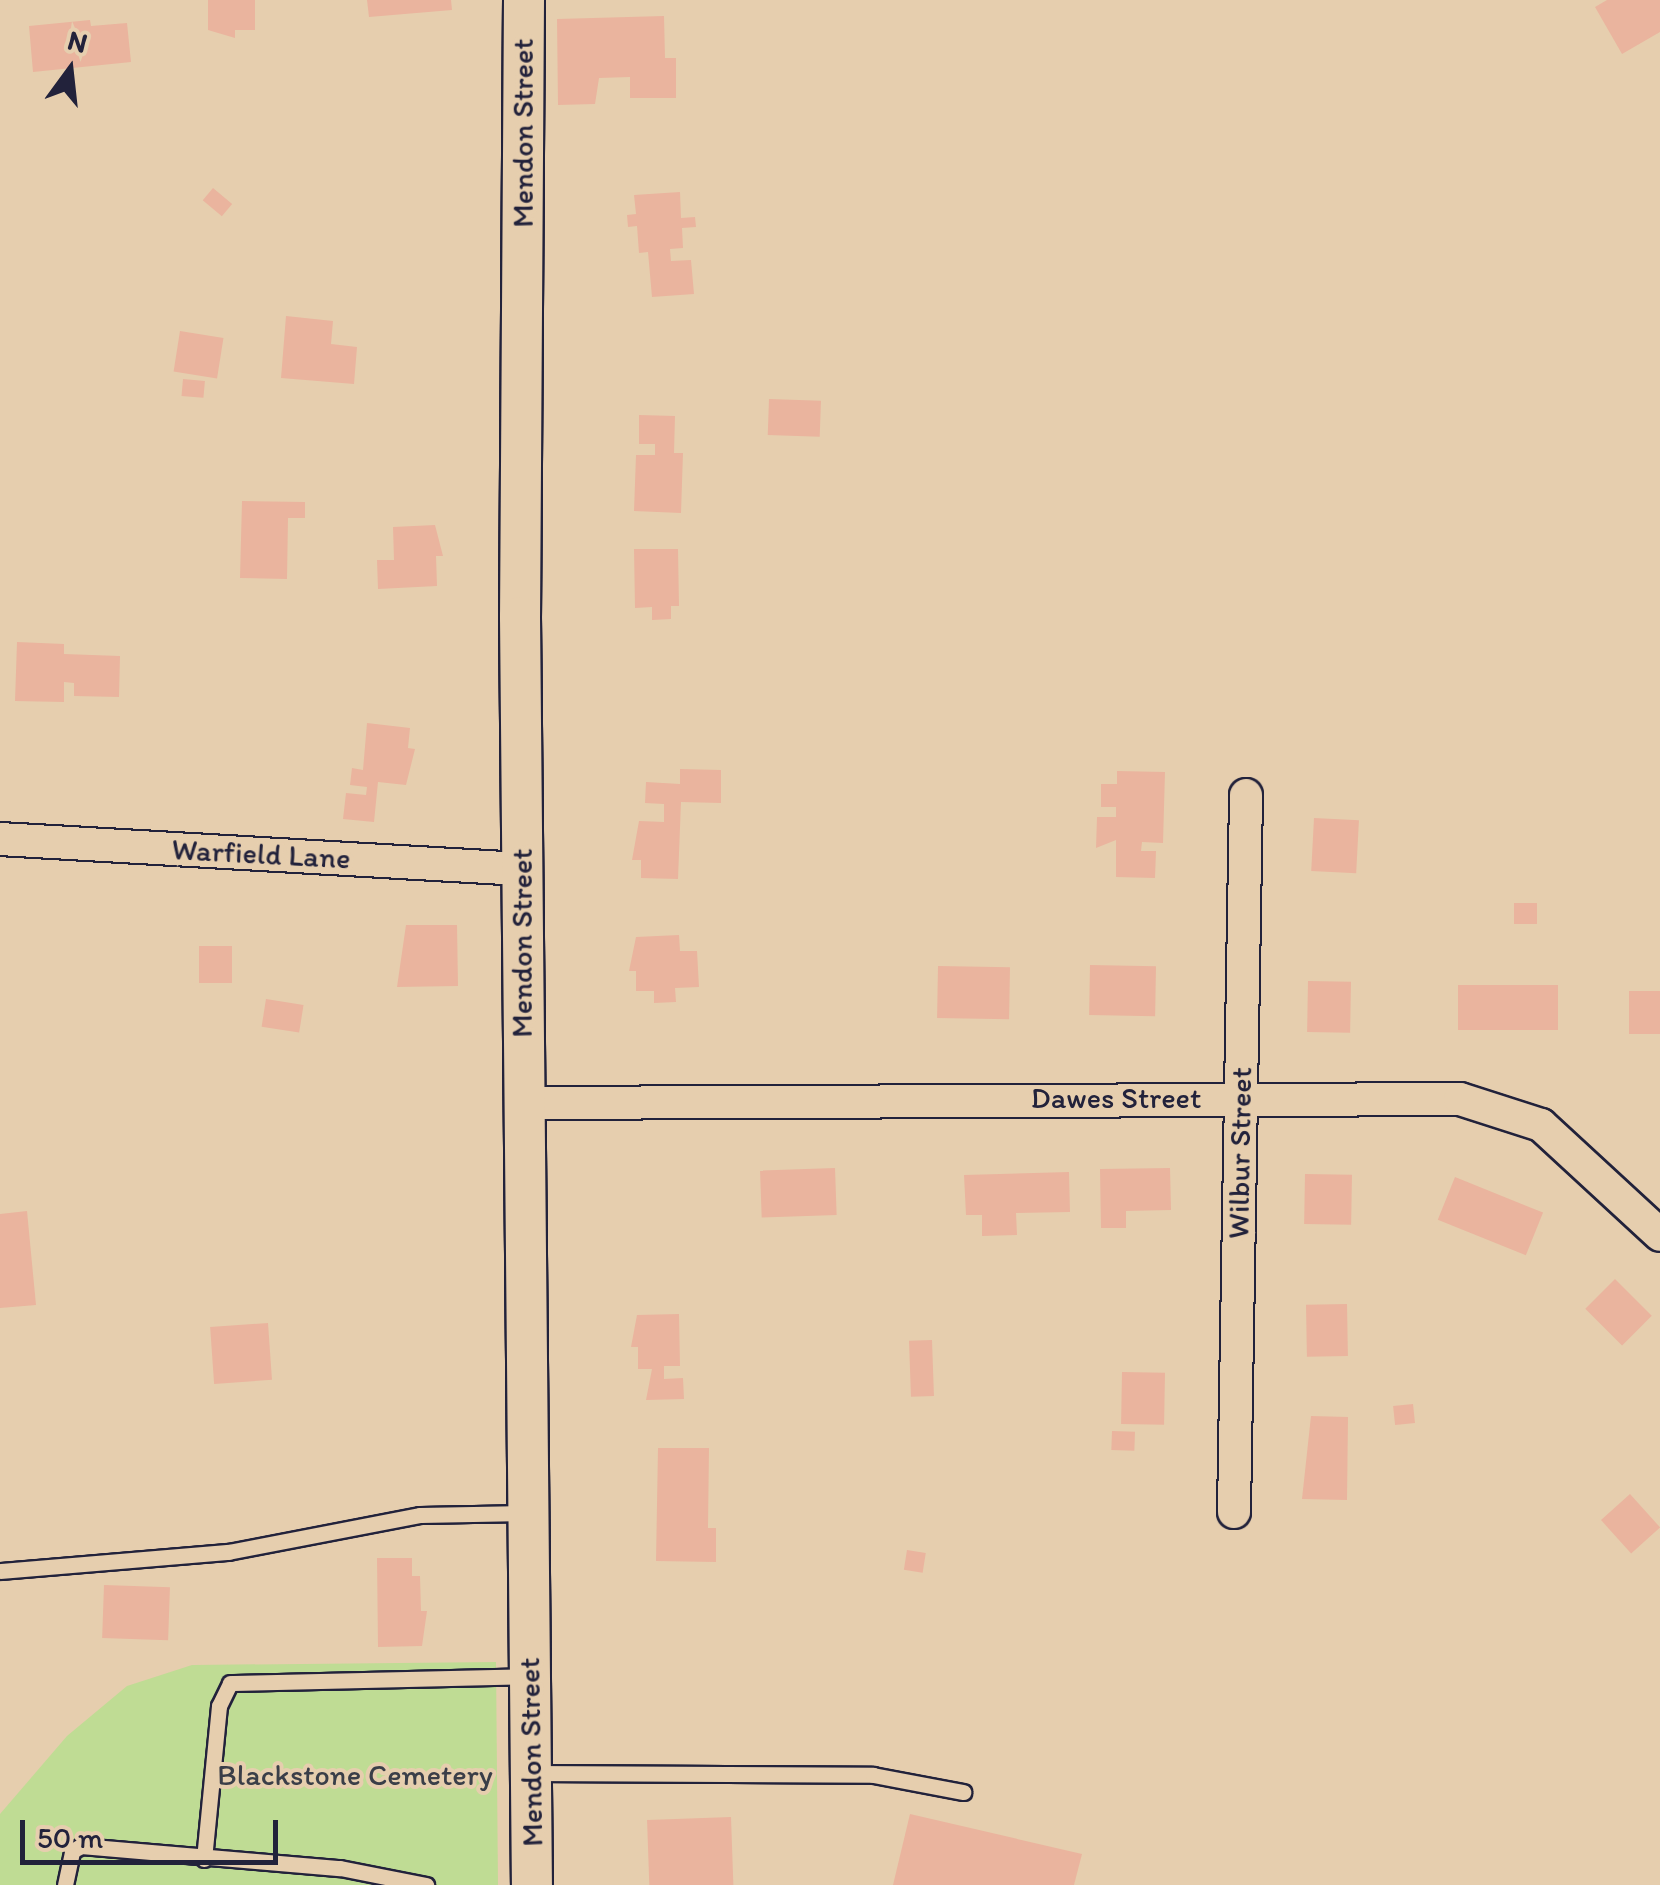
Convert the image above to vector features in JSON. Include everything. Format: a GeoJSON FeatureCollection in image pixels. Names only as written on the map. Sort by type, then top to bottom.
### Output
{"type":"FeatureCollection","features":[{"type":"Feature","properties":{"kind":"street","name":"Mendon Street"},"geometry":{"type":"LineString","coordinates":[[524,0],[522,869],[532,1885]]}},
{"type":"Feature","properties":{"kind":"street","name":"Wilbur Street"},"geometry":{"type":"LineString","coordinates":[[1234,1512],[1246,795]]}},
{"type":"Feature","properties":{"kind":"street","name":"Warfield Lane"},"geometry":{"type":"LineString","coordinates":[[0,839],[522,869]]}},
{"type":"Feature","properties":{"kind":"street","name":"Dawes Street"},"geometry":{"type":"LineString","coordinates":[[523,1102],[1422,1096],[1515,1112],[1565,1142],[1660,1234]]}},
{"type":"Feature","properties":{"kind":"lane"},"geometry":{"type":"LineString","coordinates":[[0,1571],[228,1552],[420,1515],[526,1514]]}},
{"type":"Feature","properties":{"kind":"lane"},"geometry":{"type":"LineString","coordinates":[[204,1858],[220,1706],[230,1683],[249,1678],[530,1676]]}},
{"type":"Feature","properties":{"kind":"lane"},"geometry":{"type":"LineString","coordinates":[[531,1773],[874,1775],[963,1792]]}},
{"type":"Feature","properties":{"kind":"lane"},"geometry":{"type":"LineString","coordinates":[[64,1885],[72,1850],[81,1846],[340,1868],[426,1885]]}},
{"type":"Feature","properties":{"kind":"green space","name":"Blackstone Cemetery"},"geometry":{"type":"Polygon","coordinates":[[[496,1662],[498,1885],[0,1885],[0,1814],[67,1736],[127,1686],[192,1665],[496,1662]]]}},
{"type":"Feature","properties":{"kind":"building"},"geometry":{"type":"Polygon","coordinates":[[[208,0],[255,0],[255,30],[235,30],[235,38],[208,30],[208,0]]]}},
{"type":"Feature","properties":{"kind":"building"},"geometry":{"type":"Polygon","coordinates":[[[367,0],[451,0],[452,10],[369,17],[367,0]]]}},
{"type":"Feature","properties":{"kind":"building"},"geometry":{"type":"Polygon","coordinates":[[[1607,0],[1660,0],[1660,32],[1622,54],[1595,7],[1607,0]]]}},
{"type":"Feature","properties":{"kind":"building"},"geometry":{"type":"Polygon","coordinates":[[[664,16],[665,58],[676,58],[676,98],[630,98],[630,77],[599,78],[595,104],[558,105],[557,19],[664,16]]]}},
{"type":"Feature","properties":{"kind":"building"},"geometry":{"type":"Polygon","coordinates":[[[90,20],[91,26],[127,23],[131,62],[33,72],[29,26],[90,20]]]}},
{"type":"Feature","properties":{"kind":"building"},"geometry":{"type":"Polygon","coordinates":[[[213,188],[232,204],[222,216],[203,200],[213,188]]]}},
{"type":"Feature","properties":{"kind":"building"},"geometry":{"type":"Polygon","coordinates":[[[680,192],[681,218],[695,217],[696,227],[682,228],[683,248],[670,249],[671,261],[691,260],[694,294],[652,297],[648,252],[639,253],[637,226],[628,227],[627,215],[636,214],[634,195],[680,192]]]}},
{"type":"Feature","properties":{"kind":"building"},"geometry":{"type":"Polygon","coordinates":[[[286,316],[333,321],[331,344],[357,347],[354,384],[281,378],[286,316]]]}},
{"type":"Feature","properties":{"kind":"building"},"geometry":{"type":"Polygon","coordinates":[[[180,331],[223,338],[217,378],[174,371],[180,331]]]}},
{"type":"Feature","properties":{"kind":"building"},"geometry":{"type":"Polygon","coordinates":[[[183,379],[205,381],[203,398],[182,396],[183,379]]]}},
{"type":"Feature","properties":{"kind":"building"},"geometry":{"type":"Polygon","coordinates":[[[769,399],[821,401],[820,437],[768,435],[769,399]]]}},
{"type":"Feature","properties":{"kind":"building"},"geometry":{"type":"Polygon","coordinates":[[[639,415],[675,416],[674,453],[683,453],[681,513],[634,511],[636,455],[655,455],[655,444],[639,444],[639,415]]]}},
{"type":"Feature","properties":{"kind":"building"},"geometry":{"type":"Polygon","coordinates":[[[242,501],[305,502],[305,518],[288,518],[287,579],[240,578],[242,501]]]}},
{"type":"Feature","properties":{"kind":"building"},"geometry":{"type":"Polygon","coordinates":[[[435,525],[443,556],[436,556],[437,586],[378,589],[377,560],[394,560],[393,527],[435,525]]]}},
{"type":"Feature","properties":{"kind":"building"},"geometry":{"type":"Polygon","coordinates":[[[634,549],[678,549],[679,606],[671,606],[671,619],[652,620],[652,607],[635,608],[634,549]]]}},
{"type":"Feature","properties":{"kind":"building"},"geometry":{"type":"Polygon","coordinates":[[[17,642],[64,644],[64,654],[120,656],[119,697],[74,696],[74,683],[64,682],[64,702],[15,701],[17,642]]]}},
{"type":"Feature","properties":{"kind":"building"},"geometry":{"type":"Polygon","coordinates":[[[367,723],[410,728],[408,748],[415,749],[406,785],[378,782],[374,822],[343,819],[346,793],[366,795],[367,787],[350,785],[352,768],[363,770],[367,723]]]}},
{"type":"Feature","properties":{"kind":"building"},"geometry":{"type":"Polygon","coordinates":[[[680,769],[721,770],[721,803],[681,802],[678,879],[641,878],[641,860],[632,860],[639,821],[664,822],[664,804],[645,803],[646,782],[680,784],[680,769]]]}},
{"type":"Feature","properties":{"kind":"building"},"geometry":{"type":"Polygon","coordinates":[[[1117,771],[1165,772],[1163,843],[1142,842],[1141,851],[1156,851],[1155,878],[1116,877],[1116,840],[1096,848],[1097,817],[1116,817],[1116,807],[1101,807],[1101,784],[1117,784],[1117,771]]]}},
{"type":"Feature","properties":{"kind":"building"},"geometry":{"type":"Polygon","coordinates":[[[1314,818],[1359,820],[1356,873],[1311,871],[1314,818]]]}},
{"type":"Feature","properties":{"kind":"building"},"geometry":{"type":"Polygon","coordinates":[[[1514,903],[1537,903],[1537,924],[1514,924],[1514,903]]]}},
{"type":"Feature","properties":{"kind":"building"},"geometry":{"type":"Polygon","coordinates":[[[406,925],[457,925],[458,986],[397,987],[406,925]]]}},
{"type":"Feature","properties":{"kind":"building"},"geometry":{"type":"Polygon","coordinates":[[[679,935],[680,951],[697,951],[699,987],[675,988],[676,1002],[654,1003],[654,991],[636,991],[636,971],[629,971],[636,937],[679,935]]]}},
{"type":"Feature","properties":{"kind":"building"},"geometry":{"type":"Polygon","coordinates":[[[199,946],[232,946],[232,983],[199,983],[199,946]]]}},
{"type":"Feature","properties":{"kind":"building"},"geometry":{"type":"Polygon","coordinates":[[[1090,965],[1156,966],[1155,1016],[1089,1015],[1090,965]]]}},
{"type":"Feature","properties":{"kind":"building"},"geometry":{"type":"Polygon","coordinates":[[[938,966],[1010,967],[1009,1019],[937,1018],[938,966]]]}},
{"type":"Feature","properties":{"kind":"building"},"geometry":{"type":"Polygon","coordinates":[[[1308,981],[1351,982],[1350,1033],[1307,1032],[1308,981]]]}},
{"type":"Feature","properties":{"kind":"building"},"geometry":{"type":"Polygon","coordinates":[[[1458,985],[1558,985],[1558,1030],[1458,1030],[1458,985]]]}},
{"type":"Feature","properties":{"kind":"building"},"geometry":{"type":"Polygon","coordinates":[[[1629,991],[1660,991],[1660,1034],[1629,1034],[1629,991]]]}},
{"type":"Feature","properties":{"kind":"building"},"geometry":{"type":"Polygon","coordinates":[[[266,999],[304,1005],[299,1033],[262,1027],[266,999]]]}},
{"type":"Feature","properties":{"kind":"building"},"geometry":{"type":"Polygon","coordinates":[[[835,1168],[837,1215],[762,1218],[760,1171],[835,1168]]]}},
{"type":"Feature","properties":{"kind":"building"},"geometry":{"type":"Polygon","coordinates":[[[1170,1168],[1171,1210],[1126,1211],[1126,1228],[1101,1228],[1100,1169],[1170,1168]]]}},
{"type":"Feature","properties":{"kind":"building"},"geometry":{"type":"Polygon","coordinates":[[[1069,1172],[1070,1212],[1016,1213],[1017,1235],[982,1236],[982,1215],[966,1215],[964,1175],[1069,1172]]]}},
{"type":"Feature","properties":{"kind":"building"},"geometry":{"type":"Polygon","coordinates":[[[1305,1174],[1352,1175],[1351,1225],[1304,1224],[1305,1174]]]}},
{"type":"Feature","properties":{"kind":"building"},"geometry":{"type":"Polygon","coordinates":[[[1455,1177],[1543,1213],[1526,1255],[1438,1220],[1455,1177]]]}},
{"type":"Feature","properties":{"kind":"building"},"geometry":{"type":"Polygon","coordinates":[[[27,1211],[36,1305],[0,1308],[0,1214],[27,1211]]]}},
{"type":"Feature","properties":{"kind":"building"},"geometry":{"type":"Polygon","coordinates":[[[1615,1279],[1652,1316],[1622,1345],[1585,1309],[1615,1279]]]}},
{"type":"Feature","properties":{"kind":"building"},"geometry":{"type":"Polygon","coordinates":[[[1347,1304],[1348,1356],[1307,1357],[1306,1305],[1347,1304]]]}},
{"type":"Feature","properties":{"kind":"building"},"geometry":{"type":"Polygon","coordinates":[[[679,1314],[680,1366],[664,1366],[664,1379],[683,1378],[684,1399],[646,1400],[652,1369],[638,1369],[638,1347],[631,1347],[637,1315],[679,1314]]]}},
{"type":"Feature","properties":{"kind":"building"},"geometry":{"type":"Polygon","coordinates":[[[268,1323],[272,1380],[214,1384],[210,1327],[268,1323]]]}},
{"type":"Feature","properties":{"kind":"building"},"geometry":{"type":"Polygon","coordinates":[[[932,1340],[934,1396],[911,1397],[909,1341],[932,1340]]]}},
{"type":"Feature","properties":{"kind":"building"},"geometry":{"type":"Polygon","coordinates":[[[1122,1372],[1165,1373],[1164,1425],[1121,1424],[1122,1372]]]}},
{"type":"Feature","properties":{"kind":"building"},"geometry":{"type":"Polygon","coordinates":[[[1413,1404],[1415,1423],[1395,1425],[1393,1406],[1413,1404]]]}},
{"type":"Feature","properties":{"kind":"building"},"geometry":{"type":"Polygon","coordinates":[[[1311,1416],[1348,1417],[1347,1500],[1302,1499],[1311,1416]]]}},
{"type":"Feature","properties":{"kind":"building"},"geometry":{"type":"Polygon","coordinates":[[[1112,1431],[1135,1432],[1134,1451],[1111,1450],[1112,1431]]]}},
{"type":"Feature","properties":{"kind":"building"},"geometry":{"type":"Polygon","coordinates":[[[658,1448],[709,1448],[708,1528],[716,1528],[716,1562],[656,1561],[658,1448]]]}},
{"type":"Feature","properties":{"kind":"building"},"geometry":{"type":"Polygon","coordinates":[[[1630,1494],[1660,1527],[1631,1554],[1601,1520],[1630,1494]]]}},
{"type":"Feature","properties":{"kind":"building"},"geometry":{"type":"Polygon","coordinates":[[[907,1550],[926,1553],[923,1573],[904,1570],[907,1550]]]}},
{"type":"Feature","properties":{"kind":"building"},"geometry":{"type":"Polygon","coordinates":[[[377,1558],[412,1558],[412,1576],[420,1576],[421,1611],[427,1611],[422,1646],[378,1647],[377,1558]]]}},
{"type":"Feature","properties":{"kind":"building"},"geometry":{"type":"Polygon","coordinates":[[[104,1585],[170,1587],[168,1640],[102,1638],[104,1585]]]}},
{"type":"Feature","properties":{"kind":"building"},"geometry":{"type":"Polygon","coordinates":[[[910,1814],[1082,1854],[1074,1885],[893,1885],[910,1814]]]}},
{"type":"Feature","properties":{"kind":"building"},"geometry":{"type":"Polygon","coordinates":[[[731,1817],[733,1885],[649,1885],[647,1820],[731,1817]]]}}]}
